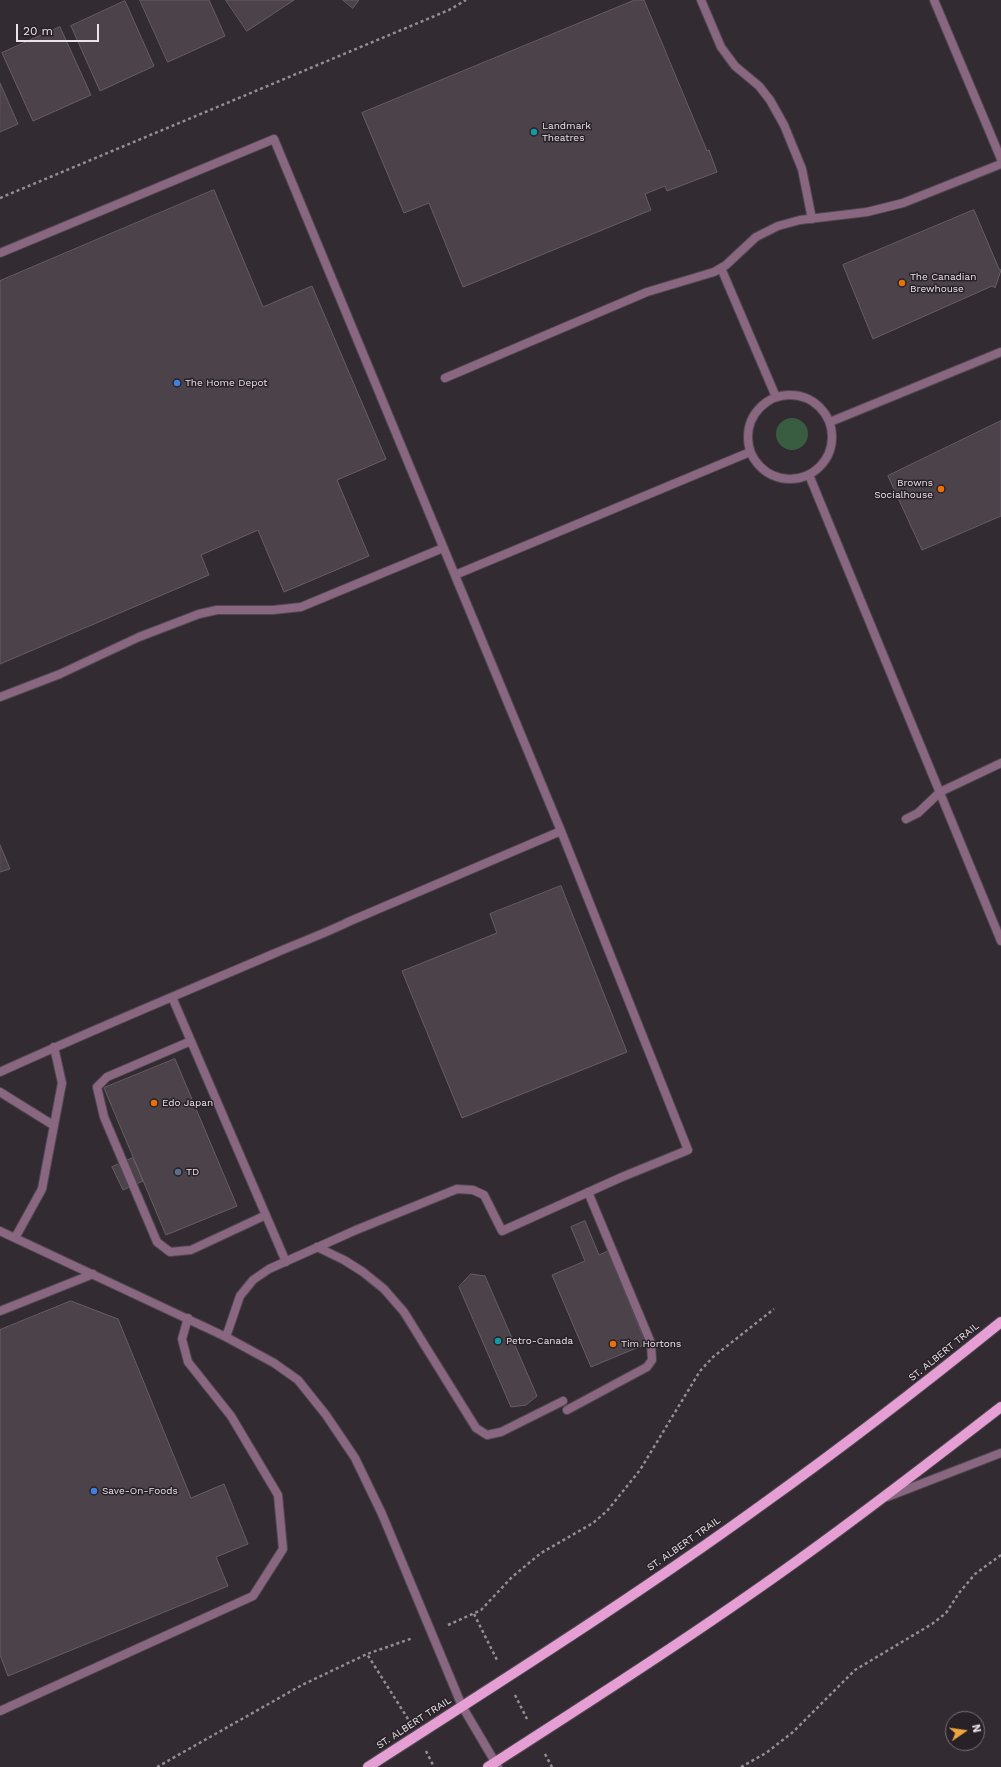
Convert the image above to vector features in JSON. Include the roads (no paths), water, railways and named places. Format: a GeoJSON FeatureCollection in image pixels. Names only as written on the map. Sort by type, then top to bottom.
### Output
{"type":"FeatureCollection","features":[{"type":"Feature","properties":{"kind":"main road","name":"ST. ALBERT TRAIL"},"geometry":{"type":"LineString","coordinates":[[368,1767],[577,1632],[762,1505],[905,1399],[1001,1322]]}},
{"type":"Feature","properties":{"kind":"main road"},"geometry":{"type":"LineString","coordinates":[[494,1766],[717,1617],[798,1560],[881,1499],[1001,1407]]}},
{"type":"Feature","properties":{"kind":"street"},"geometry":{"type":"LineString","coordinates":[[701,0],[721,47],[735,66],[755,83],[770,100],[784,126],[794,146],[802,169],[812,218]]}},
{"type":"Feature","properties":{"kind":"street"},"geometry":{"type":"LineString","coordinates":[[934,0],[1001,159]]}},
{"type":"Feature","properties":{"kind":"street"},"geometry":{"type":"LineString","coordinates":[[0,254],[274,139],[561,831],[688,1150],[588,1192],[502,1231],[484,1194],[473,1190],[457,1189],[317,1247],[253,1280],[240,1296],[226,1337]]}},
{"type":"Feature","properties":{"kind":"street"},"geometry":{"type":"LineString","coordinates":[[445,378],[647,292],[714,272],[722,268],[756,237],[778,226],[812,218],[867,212],[903,203],[1001,164]]}},
{"type":"Feature","properties":{"kind":"street"},"geometry":{"type":"LineString","coordinates":[[722,268],[776,397]]}},
{"type":"Feature","properties":{"kind":"street"},"geometry":{"type":"LineString","coordinates":[[830,422],[1001,352]]}},
{"type":"Feature","properties":{"kind":"street"},"geometry":{"type":"LineString","coordinates":[[789,394],[802,396],[814,402],[823,410],[830,422],[832,434],[831,446],[827,458],[819,468],[809,475],[796,479],[782,479],[769,474],[758,464],[750,452],[748,439],[749,426],[755,413],[764,403],[776,397],[789,394]]}},
{"type":"Feature","properties":{"kind":"street"},"geometry":{"type":"LineString","coordinates":[[455,575],[750,452]]}},
{"type":"Feature","properties":{"kind":"street"},"geometry":{"type":"LineString","coordinates":[[809,475],[1001,941]]}},
{"type":"Feature","properties":{"kind":"street"},"geometry":{"type":"LineString","coordinates":[[0,697],[60,674],[139,637],[199,614],[217,610],[273,610],[301,607],[443,548]]}},
{"type":"Feature","properties":{"kind":"street"},"geometry":{"type":"LineString","coordinates":[[906,819],[918,813],[940,792],[1001,762]]}},
{"type":"Feature","properties":{"kind":"street"},"geometry":{"type":"LineString","coordinates":[[0,1072],[54,1047],[320,935],[561,831]]}},
{"type":"Feature","properties":{"kind":"street"},"geometry":{"type":"LineString","coordinates":[[172,997],[286,1262]]}},
{"type":"Feature","properties":{"kind":"street"},"geometry":{"type":"LineString","coordinates":[[191,1041],[107,1077],[96,1088],[104,1117],[157,1242],[170,1252],[191,1250],[266,1215]]}},
{"type":"Feature","properties":{"kind":"street"},"geometry":{"type":"LineString","coordinates":[[15,1238],[42,1189],[62,1083],[54,1047]]}},
{"type":"Feature","properties":{"kind":"street"},"geometry":{"type":"LineString","coordinates":[[0,1092],[53,1125]]}},
{"type":"Feature","properties":{"kind":"street"},"geometry":{"type":"LineString","coordinates":[[567,1410],[632,1377],[647,1368],[652,1360],[651,1343],[588,1192]]}},
{"type":"Feature","properties":{"kind":"street"},"geometry":{"type":"LineString","coordinates":[[0,1231],[188,1318],[262,1356],[298,1380],[326,1415],[355,1458],[382,1514],[462,1706],[494,1766]]}},
{"type":"Feature","properties":{"kind":"street"},"geometry":{"type":"LineString","coordinates":[[317,1247],[344,1260],[364,1272],[384,1289],[404,1312],[476,1428],[487,1435],[501,1432],[563,1401]]}},
{"type":"Feature","properties":{"kind":"street"},"geometry":{"type":"LineString","coordinates":[[0,1311],[93,1274]]}},
{"type":"Feature","properties":{"kind":"street"},"geometry":{"type":"LineString","coordinates":[[0,1711],[253,1596],[283,1549],[278,1495],[232,1416],[188,1362],[182,1340],[188,1318]]}},
{"type":"Feature","properties":{"kind":"street"},"geometry":{"type":"LineString","coordinates":[[881,1499],[1001,1453]]}},
{"type":"Feature","properties":{"kind":"place","name":"Landmark Theatres"},"geometry":{"type":"Point","coordinates":[534,132]}},
{"type":"Feature","properties":{"kind":"place","name":"The Canadian Brewhouse"},"geometry":{"type":"Point","coordinates":[902,283]}},
{"type":"Feature","properties":{"kind":"place","name":"The Home Depot"},"geometry":{"type":"Point","coordinates":[177,383]}},
{"type":"Feature","properties":{"kind":"place","name":"Browns Socialhouse"},"geometry":{"type":"Point","coordinates":[941,489]}},
{"type":"Feature","properties":{"kind":"place","name":"Edo Japan"},"geometry":{"type":"Point","coordinates":[154,1103]}},
{"type":"Feature","properties":{"kind":"place","name":"TD"},"geometry":{"type":"Point","coordinates":[178,1172]}},
{"type":"Feature","properties":{"kind":"place","name":"Petro-Canada"},"geometry":{"type":"Point","coordinates":[498,1341]}},
{"type":"Feature","properties":{"kind":"place","name":"Tim Hortons"},"geometry":{"type":"Point","coordinates":[613,1344]}},
{"type":"Feature","properties":{"kind":"place","name":"Save-On-Foods"},"geometry":{"type":"Point","coordinates":[94,1491]}}]}
